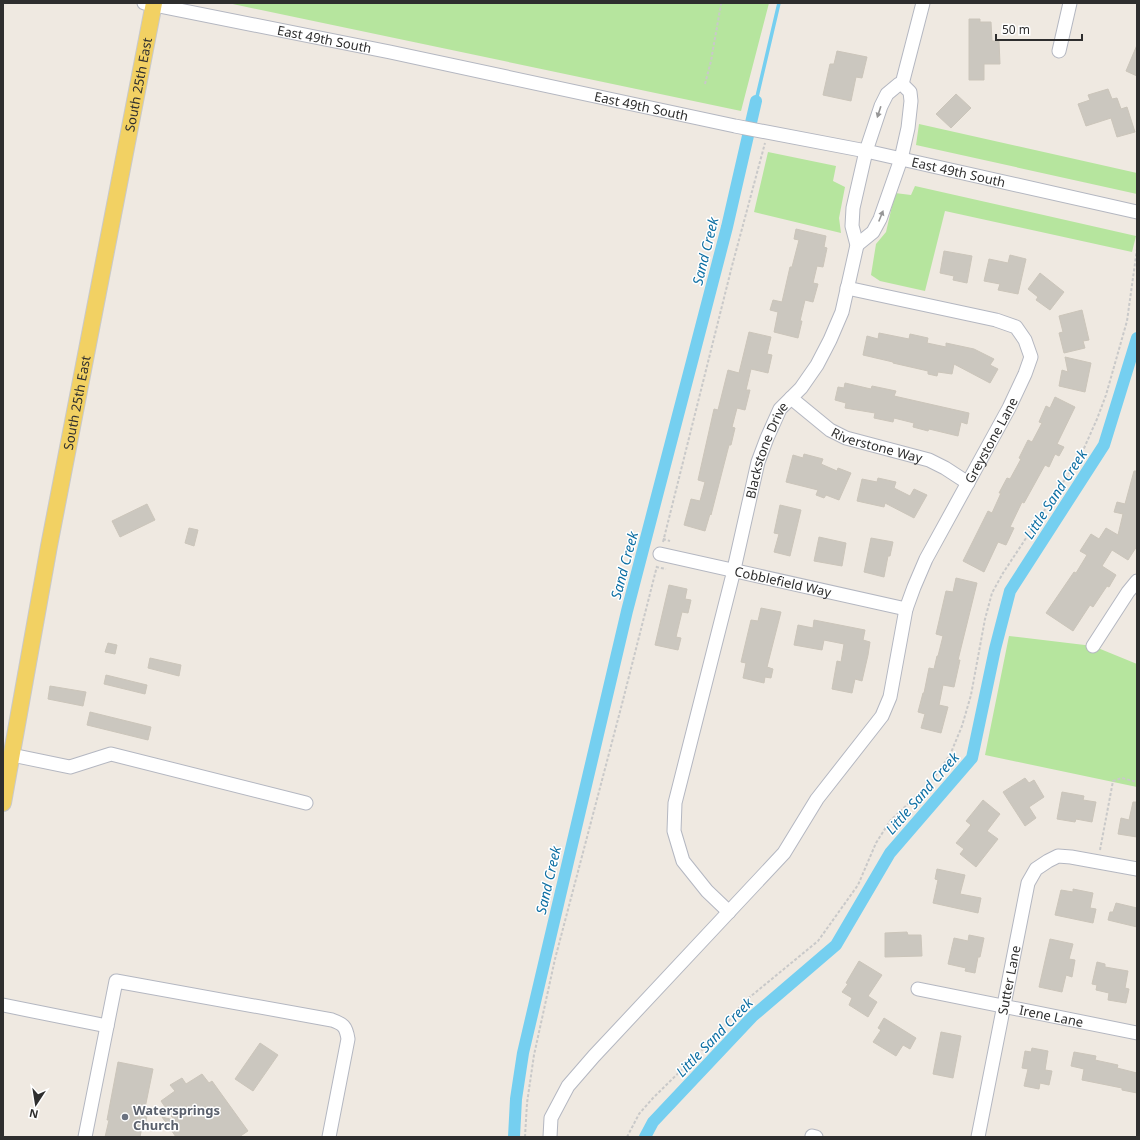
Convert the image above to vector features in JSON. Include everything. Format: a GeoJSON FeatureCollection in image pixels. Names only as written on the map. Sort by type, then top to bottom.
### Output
{"type":"FeatureCollection","features":[{"type":"Feature","properties":{"kind":"main road","name":"South 25th East"},"geometry":{"type":"LineString","coordinates":[[3,803],[49,546],[151,4]]}},
{"type":"Feature","properties":{"kind":"street"},"geometry":{"type":"LineString","coordinates":[[857,245],[873,232],[880,220],[901,158],[908,128],[911,101],[910,92],[902,84],[923,3]]}},
{"type":"Feature","properties":{"kind":"street"},"geometry":{"type":"LineString","coordinates":[[1059,51],[1070,3]]}},
{"type":"Feature","properties":{"kind":"street","name":"East 49th South"},"geometry":{"type":"LineString","coordinates":[[151,4],[398,53],[768,133],[901,158],[1137,212]]}},
{"type":"Feature","properties":{"kind":"street","name":"Blackstone Drive"},"geometry":{"type":"LineString","coordinates":[[729,912],[707,890],[683,860],[674,831],[675,803],[734,571],[758,462],[780,409],[801,388],[818,365],[842,312],[857,245],[852,226],[853,208],[866,151],[881,106],[887,94],[899,84],[902,84]]}},
{"type":"Feature","properties":{"kind":"street","name":"Greystone Lane"},"geometry":{"type":"LineString","coordinates":[[550,1137],[551,1118],[568,1086],[594,1056],[784,853],[817,799],[882,716],[890,697],[906,609],[914,586],[926,558],[1009,408],[1025,374],[1031,357],[1025,340],[1016,327],[996,320],[847,288]]}},
{"type":"Feature","properties":{"kind":"street","name":"Riverstone Way"},"geometry":{"type":"LineString","coordinates":[[791,398],[835,433],[846,438],[929,460],[945,468],[968,483]]}},
{"type":"Feature","properties":{"kind":"street","name":"Cobblefield Way"},"geometry":{"type":"LineString","coordinates":[[660,554],[906,609]]}},
{"type":"Feature","properties":{"kind":"street"},"geometry":{"type":"LineString","coordinates":[[1093,646],[1137,581]]}},
{"type":"Feature","properties":{"kind":"street"},"geometry":{"type":"LineString","coordinates":[[12,755],[70,767],[111,754],[306,803]]}},
{"type":"Feature","properties":{"kind":"street","name":"Sutter Lane"},"geometry":{"type":"LineString","coordinates":[[978,1137],[1028,883],[1036,869],[1058,856],[1137,869]]}},
{"type":"Feature","properties":{"kind":"street"},"geometry":{"type":"LineString","coordinates":[[85,1137],[116,981],[332,1020],[341,1024],[346,1030],[348,1039],[330,1137]]}},
{"type":"Feature","properties":{"kind":"street","name":"Irene Lane"},"geometry":{"type":"LineString","coordinates":[[918,989],[1137,1033]]}},
{"type":"Feature","properties":{"kind":"street"},"geometry":{"type":"LineString","coordinates":[[3,1005],[107,1026]]}},
{"type":"Feature","properties":{"kind":"path"},"geometry":{"type":"LineString","coordinates":[[705,84],[711,61],[721,4]]}},
{"type":"Feature","properties":{"kind":"path"},"geometry":{"type":"LineString","coordinates":[[525,1137],[527,1103],[534,1055],[555,959],[622,704],[732,266],[768,133]]}},
{"type":"Feature","properties":{"kind":"path"},"geometry":{"type":"LineString","coordinates":[[627,1137],[639,1114],[715,1037],[745,1001],[818,941],[858,885],[876,843],[890,821],[931,782],[950,755],[962,726],[971,695],[985,619],[992,593],[1002,573],[1062,486],[1080,455],[1106,395],[1127,321],[1137,249]]}},
{"type":"Feature","properties":{"kind":"path"},"geometry":{"type":"LineString","coordinates":[[664,539],[670,541]]}},
{"type":"Feature","properties":{"kind":"path"},"geometry":{"type":"LineString","coordinates":[[656,567],[666,569]]}},
{"type":"Feature","properties":{"kind":"path"},"geometry":{"type":"LineString","coordinates":[[1098,862],[1113,782],[1122,778],[1137,782]]}},
{"type":"Feature","properties":{"kind":"green space"},"geometry":{"type":"Polygon","coordinates":[[[228,3],[769,3],[741,111],[228,3]]]}},
{"type":"Feature","properties":{"kind":"green space"},"geometry":{"type":"Polygon","coordinates":[[[919,124],[1137,173],[1137,194],[916,145],[919,124]]]}},
{"type":"Feature","properties":{"kind":"green space"},"geometry":{"type":"Polygon","coordinates":[[[768,152],[836,166],[833,181],[845,187],[839,218],[841,233],[754,212],[768,152]]]}},
{"type":"Feature","properties":{"kind":"green space"},"geometry":{"type":"Polygon","coordinates":[[[915,186],[1136,236],[1132,252],[945,211],[925,291],[880,281],[871,275],[876,244],[886,232],[895,193],[911,195],[915,186]]]}},
{"type":"Feature","properties":{"kind":"green space"},"geometry":{"type":"Polygon","coordinates":[[[1009,636],[1093,646],[1137,664],[1137,787],[985,755],[1009,636]]]}},
{"type":"Feature","properties":{"kind":"building"},"geometry":{"type":"Polygon","coordinates":[[[969,19],[980,19],[980,22],[991,22],[992,41],[999,41],[1000,64],[984,64],[984,80],[969,80],[969,19]]]}},
{"type":"Feature","properties":{"kind":"building"},"geometry":{"type":"Polygon","coordinates":[[[1137,45],[1137,76],[1126,71],[1137,45]]]}},
{"type":"Feature","properties":{"kind":"building"},"geometry":{"type":"Polygon","coordinates":[[[837,51],[867,57],[862,78],[856,77],[851,101],[823,95],[830,64],[834,64],[837,51]]]}},
{"type":"Feature","properties":{"kind":"building"},"geometry":{"type":"Polygon","coordinates":[[[1108,89],[1112,99],[1117,98],[1121,109],[1127,107],[1135,132],[1117,137],[1111,118],[1086,126],[1078,104],[1090,100],[1088,95],[1108,89]]]}},
{"type":"Feature","properties":{"kind":"building"},"geometry":{"type":"Polygon","coordinates":[[[956,94],[971,108],[951,128],[936,114],[956,94]]]}},
{"type":"Feature","properties":{"kind":"building"},"geometry":{"type":"Polygon","coordinates":[[[796,229],[826,236],[824,247],[827,248],[823,267],[817,266],[813,283],[818,284],[813,302],[805,300],[798,338],[774,332],[778,312],[770,310],[773,300],[782,302],[790,267],[792,267],[799,240],[794,239],[796,229]]]}},
{"type":"Feature","properties":{"kind":"building"},"geometry":{"type":"Polygon","coordinates":[[[944,251],[972,256],[967,283],[953,280],[954,276],[940,273],[944,251]]]}},
{"type":"Feature","properties":{"kind":"building"},"geometry":{"type":"Polygon","coordinates":[[[1010,255],[1026,259],[1018,294],[998,290],[1000,284],[984,281],[989,259],[1008,263],[1010,255]]]}},
{"type":"Feature","properties":{"kind":"building"},"geometry":{"type":"Polygon","coordinates":[[[1040,273],[1064,292],[1050,310],[1036,300],[1038,297],[1028,289],[1040,273]]]}},
{"type":"Feature","properties":{"kind":"building"},"geometry":{"type":"Polygon","coordinates":[[[1082,310],[1089,340],[1083,341],[1085,348],[1064,353],[1059,333],[1063,332],[1059,316],[1082,310]]]}},
{"type":"Feature","properties":{"kind":"building"},"geometry":{"type":"Polygon","coordinates":[[[749,332],[771,337],[767,354],[772,355],[768,373],[751,369],[746,390],[750,390],[745,410],[737,408],[732,427],[735,428],[731,445],[729,445],[711,515],[710,514],[705,531],[684,525],[691,499],[700,501],[705,482],[698,480],[714,409],[718,410],[728,370],[739,373],[749,332]]]}},
{"type":"Feature","properties":{"kind":"building"},"geometry":{"type":"Polygon","coordinates":[[[879,333],[909,339],[910,334],[928,338],[927,343],[946,347],[946,343],[974,349],[994,359],[990,365],[998,369],[990,383],[954,364],[952,374],[938,372],[937,376],[928,374],[928,371],[863,355],[867,336],[878,339],[879,333]]]}},
{"type":"Feature","properties":{"kind":"building"},"geometry":{"type":"Polygon","coordinates":[[[1065,357],[1091,363],[1085,392],[1059,386],[1062,370],[1068,372],[1065,357]]]}},
{"type":"Feature","properties":{"kind":"building"},"geometry":{"type":"Polygon","coordinates":[[[845,383],[871,389],[872,386],[896,391],[894,396],[969,413],[967,424],[961,422],[958,436],[913,427],[914,423],[894,418],[893,422],[874,418],[875,413],[845,408],[846,403],[835,400],[838,387],[844,388],[845,383]]]}},
{"type":"Feature","properties":{"kind":"building"},"geometry":{"type":"Polygon","coordinates":[[[1055,397],[1075,407],[1057,444],[1064,447],[1059,456],[1055,454],[1049,467],[1045,465],[1024,503],[1022,502],[1010,527],[1014,528],[1006,545],[998,542],[984,572],[963,561],[988,511],[992,513],[1001,493],[999,493],[1007,478],[1010,479],[1021,459],[1019,458],[1028,440],[1032,442],[1042,423],[1039,422],[1046,406],[1050,408],[1055,397]]]}},
{"type":"Feature","properties":{"kind":"building"},"geometry":{"type":"Polygon","coordinates":[[[804,454],[823,459],[821,464],[837,471],[838,468],[851,473],[839,500],[826,495],[824,498],[816,495],[818,490],[786,482],[793,455],[803,458],[804,454]]]}},
{"type":"Feature","properties":{"kind":"building"},"geometry":{"type":"Polygon","coordinates":[[[1134,471],[1137,471],[1137,546],[1128,560],[1112,550],[1102,566],[1116,575],[1109,587],[1107,586],[1093,607],[1090,605],[1073,631],[1046,613],[1074,572],[1076,573],[1087,555],[1080,551],[1091,534],[1099,539],[1106,528],[1118,535],[1123,514],[1114,512],[1117,502],[1125,504],[1134,471]]]}},
{"type":"Feature","properties":{"kind":"building"},"geometry":{"type":"Polygon","coordinates":[[[878,478],[896,482],[894,488],[910,496],[914,489],[927,495],[914,518],[885,503],[884,507],[857,501],[862,479],[877,482],[878,478]]]}},
{"type":"Feature","properties":{"kind":"building"},"geometry":{"type":"Polygon","coordinates":[[[147,504],[155,520],[120,537],[112,521],[147,504]]]}},
{"type":"Feature","properties":{"kind":"building"},"geometry":{"type":"Polygon","coordinates":[[[780,505],[801,510],[790,556],[774,552],[779,534],[774,533],[780,505]]]}},
{"type":"Feature","properties":{"kind":"building"},"geometry":{"type":"Polygon","coordinates":[[[189,528],[198,530],[194,546],[185,543],[189,528]]]}},
{"type":"Feature","properties":{"kind":"building"},"geometry":{"type":"Polygon","coordinates":[[[819,537],[846,543],[842,566],[814,561],[819,537]]]}},
{"type":"Feature","properties":{"kind":"building"},"geometry":{"type":"Polygon","coordinates":[[[871,538],[893,542],[890,556],[888,556],[884,577],[864,572],[871,538]]]}},
{"type":"Feature","properties":{"kind":"building"},"geometry":{"type":"Polygon","coordinates":[[[956,578],[977,583],[958,660],[960,660],[954,687],[943,685],[939,705],[948,707],[941,733],[921,728],[925,714],[918,712],[924,693],[929,668],[934,669],[943,636],[936,634],[946,591],[953,592],[956,578]]]}},
{"type":"Feature","properties":{"kind":"building"},"geometry":{"type":"Polygon","coordinates":[[[669,585],[687,589],[685,599],[691,600],[688,613],[682,612],[676,637],[681,638],[678,650],[655,645],[669,585]]]}},
{"type":"Feature","properties":{"kind":"building"},"geometry":{"type":"Polygon","coordinates":[[[761,608],[781,612],[767,667],[773,669],[771,678],[765,677],[764,683],[743,678],[746,663],[741,662],[751,620],[758,621],[761,608]]]}},
{"type":"Feature","properties":{"kind":"building"},"geometry":{"type":"Polygon","coordinates":[[[814,620],[865,630],[863,640],[870,642],[868,655],[862,681],[855,679],[852,693],[832,689],[837,661],[841,662],[844,644],[824,640],[822,650],[794,645],[798,625],[813,628],[814,620]]]}},
{"type":"Feature","properties":{"kind":"building"},"geometry":{"type":"Polygon","coordinates":[[[108,643],[117,645],[115,654],[105,652],[108,643]]]}},
{"type":"Feature","properties":{"kind":"building"},"geometry":{"type":"Polygon","coordinates":[[[150,658],[181,665],[179,676],[148,668],[150,658]]]}},
{"type":"Feature","properties":{"kind":"building"},"geometry":{"type":"Polygon","coordinates":[[[106,675],[147,685],[145,694],[104,684],[106,675]]]}},
{"type":"Feature","properties":{"kind":"building"},"geometry":{"type":"Polygon","coordinates":[[[50,686],[86,692],[83,706],[48,699],[50,686]]]}},
{"type":"Feature","properties":{"kind":"building"},"geometry":{"type":"Polygon","coordinates":[[[90,712],[151,727],[148,740],[87,725],[90,712]]]}},
{"type":"Feature","properties":{"kind":"building"},"geometry":{"type":"Polygon","coordinates":[[[1025,778],[1029,783],[1034,780],[1044,797],[1029,807],[1036,818],[1025,826],[1003,792],[1025,778]]]}},
{"type":"Feature","properties":{"kind":"building"},"geometry":{"type":"Polygon","coordinates":[[[1062,792],[1084,796],[1083,800],[1096,802],[1092,822],[1076,819],[1075,822],[1057,819],[1062,792]]]}},
{"type":"Feature","properties":{"kind":"building"},"geometry":{"type":"Polygon","coordinates":[[[983,800],[1000,814],[987,831],[998,839],[976,867],[960,854],[964,849],[956,843],[971,825],[966,821],[983,800]]]}},
{"type":"Feature","properties":{"kind":"building"},"geometry":{"type":"Polygon","coordinates":[[[1133,802],[1137,802],[1137,837],[1118,834],[1121,818],[1129,820],[1133,802]]]}},
{"type":"Feature","properties":{"kind":"building"},"geometry":{"type":"Polygon","coordinates":[[[937,869],[965,875],[960,894],[981,898],[978,913],[933,903],[938,880],[935,879],[937,869]]]}},
{"type":"Feature","properties":{"kind":"building"},"geometry":{"type":"Polygon","coordinates":[[[1073,889],[1093,893],[1090,908],[1096,909],[1093,923],[1055,915],[1061,890],[1073,892],[1073,889]]]}},
{"type":"Feature","properties":{"kind":"building"},"geometry":{"type":"Polygon","coordinates":[[[1116,903],[1137,908],[1137,927],[1108,920],[1110,912],[1113,912],[1116,903]]]}},
{"type":"Feature","properties":{"kind":"building"},"geometry":{"type":"Polygon","coordinates":[[[907,932],[908,935],[921,935],[922,956],[885,957],[885,933],[907,932]]]}},
{"type":"Feature","properties":{"kind":"building"},"geometry":{"type":"Polygon","coordinates":[[[969,935],[984,938],[975,973],[965,971],[966,968],[948,964],[954,938],[968,941],[969,935]]]}},
{"type":"Feature","properties":{"kind":"building"},"geometry":{"type":"Polygon","coordinates":[[[1050,939],[1073,944],[1069,959],[1075,960],[1072,977],[1066,975],[1062,992],[1039,987],[1050,939]]]}},
{"type":"Feature","properties":{"kind":"building"},"geometry":{"type":"Polygon","coordinates":[[[859,961],[882,975],[868,996],[877,1002],[868,1017],[849,1005],[852,998],[842,992],[848,984],[846,983],[859,961]]]}},
{"type":"Feature","properties":{"kind":"building"},"geometry":{"type":"Polygon","coordinates":[[[1097,962],[1105,964],[1105,967],[1128,971],[1125,988],[1129,989],[1126,1003],[1108,1000],[1109,993],[1096,990],[1097,985],[1092,984],[1097,962]]]}},
{"type":"Feature","properties":{"kind":"building"},"geometry":{"type":"Polygon","coordinates":[[[884,1018],[916,1038],[910,1049],[903,1045],[896,1056],[873,1042],[881,1030],[878,1028],[884,1018]]]}},
{"type":"Feature","properties":{"kind":"building"},"geometry":{"type":"Polygon","coordinates":[[[941,1032],[961,1036],[953,1078],[933,1074],[941,1032]]]}},
{"type":"Feature","properties":{"kind":"building"},"geometry":{"type":"Polygon","coordinates":[[[260,1043],[278,1055],[253,1091],[235,1079],[260,1043]]]}},
{"type":"Feature","properties":{"kind":"building"},"geometry":{"type":"Polygon","coordinates":[[[1032,1048],[1048,1051],[1045,1070],[1052,1071],[1049,1085],[1040,1083],[1039,1089],[1024,1086],[1028,1069],[1022,1068],[1025,1051],[1031,1052],[1032,1048]]]}},
{"type":"Feature","properties":{"kind":"building"},"geometry":{"type":"Polygon","coordinates":[[[1074,1052],[1096,1056],[1095,1060],[1118,1065],[1117,1068],[1137,1073],[1137,1093],[1122,1090],[1122,1088],[1082,1080],[1084,1069],[1071,1066],[1074,1052]]]}},
{"type":"Feature","properties":{"kind":"building"},"geometry":{"type":"Polygon","coordinates":[[[118,1062],[153,1069],[144,1113],[148,1110],[145,1127],[142,1127],[140,1137],[105,1137],[118,1062]]]}},
{"type":"Feature","properties":{"kind":"building"},"geometry":{"type":"Polygon","coordinates":[[[202,1074],[209,1083],[212,1081],[248,1131],[239,1137],[176,1137],[162,1117],[174,1120],[161,1101],[175,1091],[170,1085],[182,1078],[186,1084],[202,1074]]]}},
{"type":"Feature","properties":{"kind":"waterway","name":"Sand Creek"},"geometry":{"type":"LineString","coordinates":[[756,101],[779,3]]}},
{"type":"Feature","properties":{"kind":"waterway","name":"Sand Creek"},"geometry":{"type":"LineString","coordinates":[[514,1137],[516,1099],[523,1053],[627,611],[727,227],[756,101]]}},
{"type":"Feature","properties":{"kind":"waterway","name":"Little Sand Creek"},"geometry":{"type":"LineString","coordinates":[[645,1137],[653,1122],[753,1016],[836,945],[890,853],[972,758],[995,649],[1010,591],[1104,445],[1137,338]]}},
{"type":"Feature","properties":{"kind":"place","name":"Watersprings Church"},"geometry":{"type":"Point","coordinates":[125,1117]}}]}
